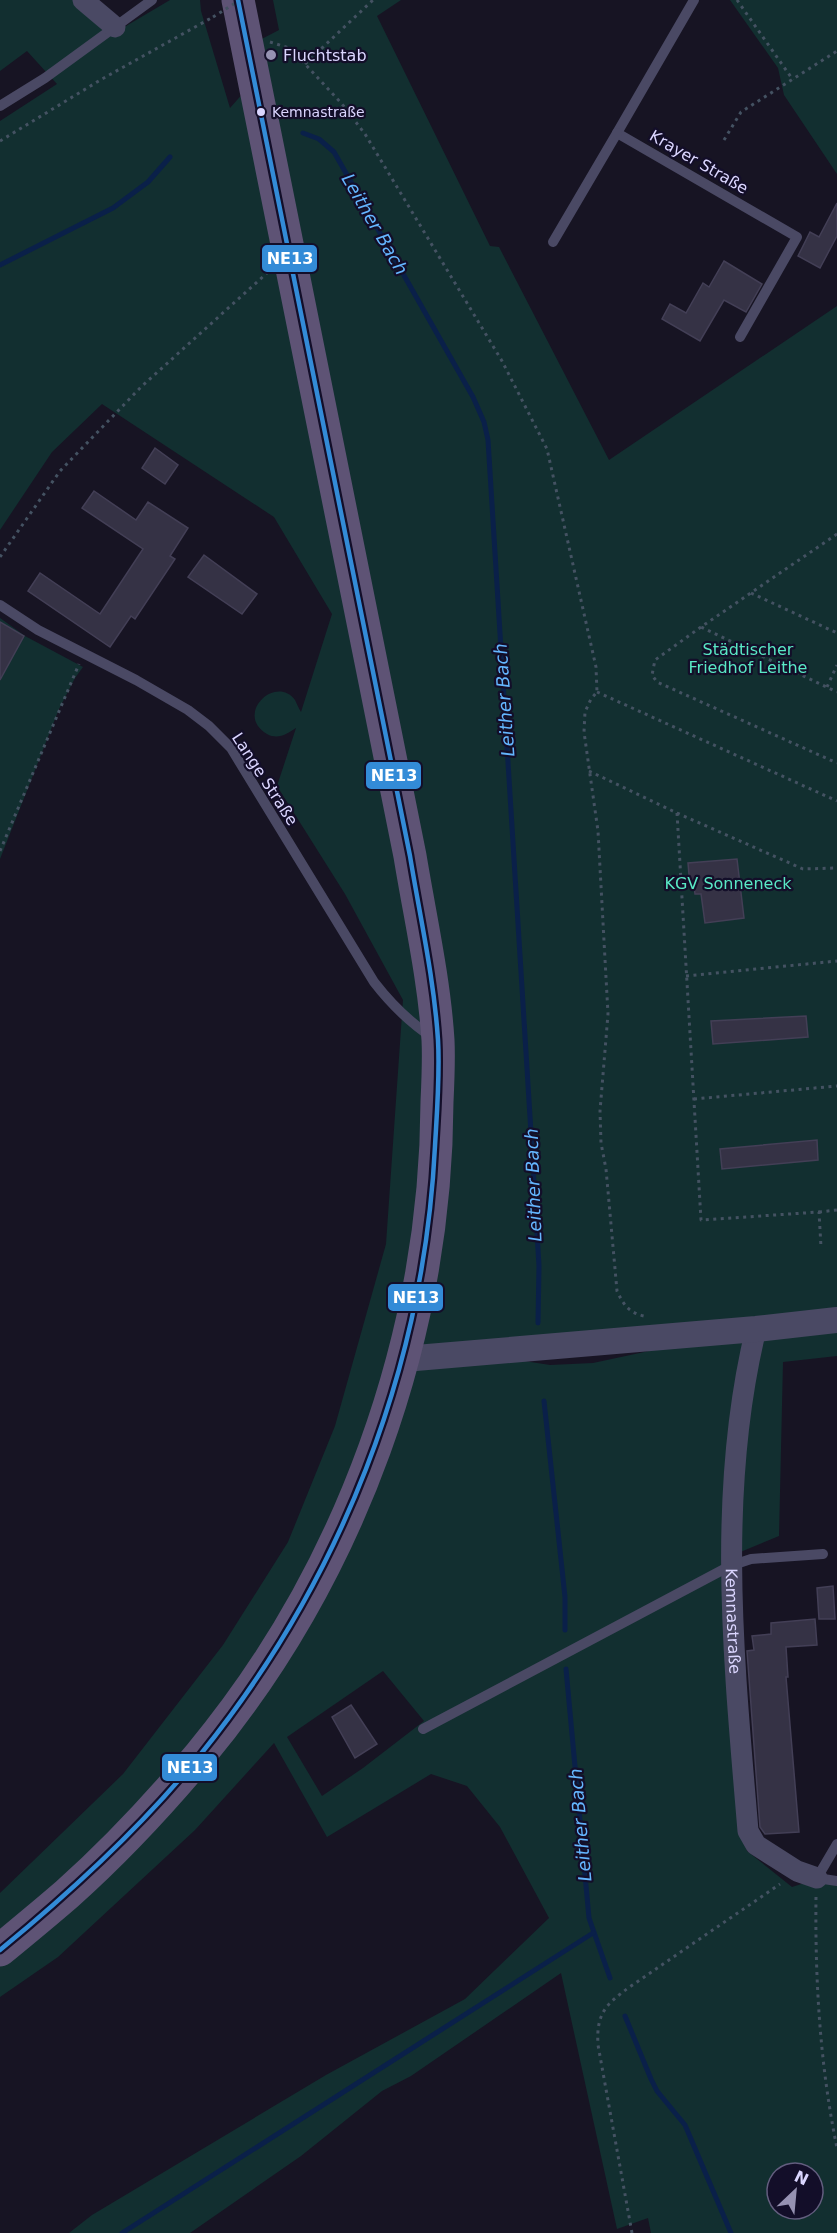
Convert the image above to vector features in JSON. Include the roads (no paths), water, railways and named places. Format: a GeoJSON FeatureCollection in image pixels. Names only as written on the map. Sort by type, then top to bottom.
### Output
{"type":"FeatureCollection","features":[{"type":"Feature","properties":{"kind":"main road"},"geometry":{"type":"LineString","coordinates":[[0,1950],[68,1893],[135,1827],[200,1755],[264,1667],[299,1609],[336,1538],[379,1436],[404,1359],[416,1310],[431,1216],[437,1157],[438,1042],[433,990],[410,856],[258,103],[230,6]]}},
{"type":"Feature","properties":{"kind":"street"},"geometry":{"type":"LineString","coordinates":[[83,0],[115,27]]}},
{"type":"Feature","properties":{"kind":"street"},"geometry":{"type":"LineString","coordinates":[[404,1359],[837,1320]]}},
{"type":"Feature","properties":{"kind":"street","name":"Kemnastraße"},"geometry":{"type":"LineString","coordinates":[[756,1329],[738,1433],[731,1505],[730,1566],[748,1831],[756,1845],[817,1877]]}},
{"type":"Feature","properties":{"kind":"lane"},"geometry":{"type":"LineString","coordinates":[[0,106],[45,78],[152,0]]}},
{"type":"Feature","properties":{"kind":"lane"},"geometry":{"type":"LineString","coordinates":[[553,243],[694,0]]}},
{"type":"Feature","properties":{"kind":"lane","name":"Krayer Straße"},"geometry":{"type":"LineString","coordinates":[[617,133],[797,237],[740,337]]}},
{"type":"Feature","properties":{"kind":"lane","name":"Lange Straße"},"geometry":{"type":"LineString","coordinates":[[0,605],[38,630],[136,680],[188,710],[209,726],[231,748],[374,982],[407,1020],[438,1042]]}},
{"type":"Feature","properties":{"kind":"lane"},"geometry":{"type":"LineString","coordinates":[[423,1729],[730,1566],[752,1559],[823,1554]]}},
{"type":"Feature","properties":{"kind":"lane"},"geometry":{"type":"LineString","coordinates":[[817,1877],[837,1844]]}},
{"type":"Feature","properties":{"kind":"waterway","name":"Leither Bach"},"geometry":{"type":"LineString","coordinates":[[303,133],[319,139],[334,152],[473,397],[484,422],[488,440],[539,1266],[538,1323]]}},
{"type":"Feature","properties":{"kind":"waterway"},"geometry":{"type":"LineString","coordinates":[[0,265],[113,208],[148,182],[170,157]]}},
{"type":"Feature","properties":{"kind":"waterway","name":"Leither Bach"},"geometry":{"type":"LineString","coordinates":[[544,1401],[565,1597],[565,1630]]}},
{"type":"Feature","properties":{"kind":"waterway","name":"Leither Bach"},"geometry":{"type":"LineString","coordinates":[[566,1669],[589,1918],[610,1978]]}},
{"type":"Feature","properties":{"kind":"waterway"},"geometry":{"type":"LineString","coordinates":[[122,2233],[593,1933]]}},
{"type":"Feature","properties":{"kind":"waterway","name":"Leither Bach"},"geometry":{"type":"LineString","coordinates":[[625,2016],[657,2091],[685,2125],[731,2233]]}},
{"type":"Feature","properties":{"kind":"place","name":"Fluchtstab"},"geometry":{"type":"Point","coordinates":[271,55]}},
{"type":"Feature","properties":{"kind":"place","name":"Kemnastraße"},"geometry":{"type":"Point","coordinates":[261,112]}},
{"type":"Feature","properties":{"kind":"park label","name":"Städtischer Friedhof Leithe"},"geometry":{"type":"Point","coordinates":[748,658]}},
{"type":"Feature","properties":{"kind":"park label","name":"KGV Sonneneck"},"geometry":{"type":"Point","coordinates":[728,883]}}]}
